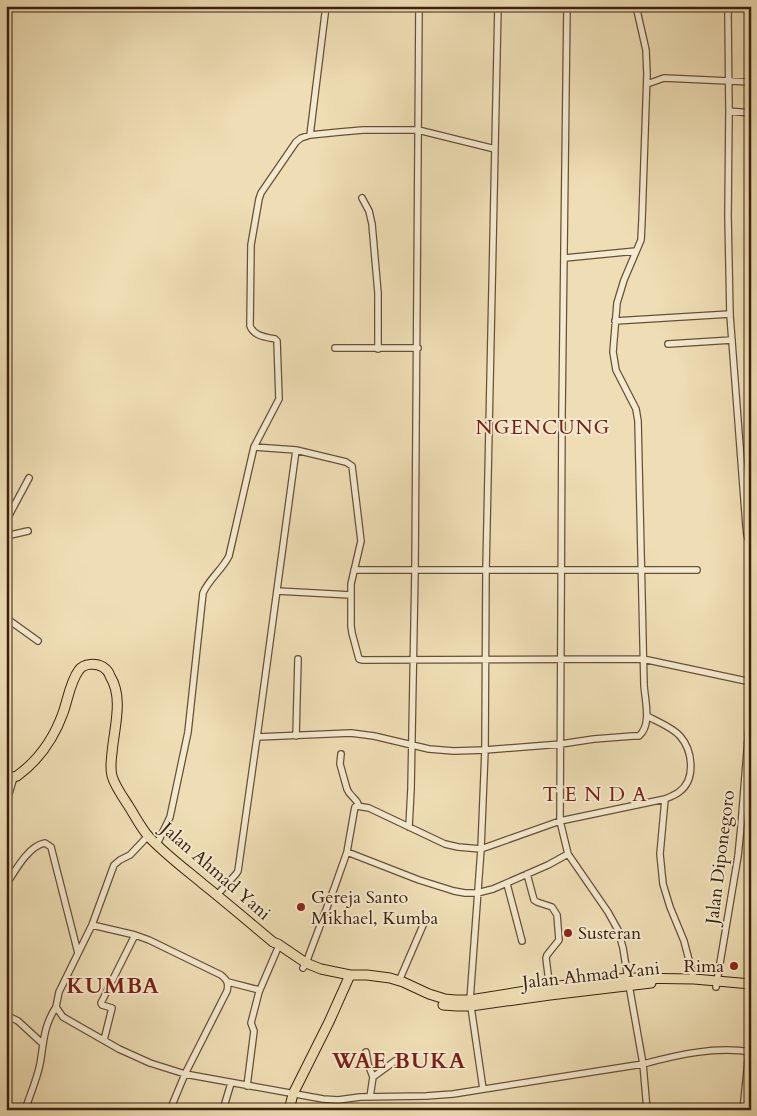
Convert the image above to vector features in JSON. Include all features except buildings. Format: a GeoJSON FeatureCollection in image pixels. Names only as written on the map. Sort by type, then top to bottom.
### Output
{"type":"FeatureCollection","features":[{"type":"Feature","properties":{"kind":"highway","name":"Jalan Ahmad Yani"},"geometry":{"type":"LineString","coordinates":[[10,777],[21,773],[39,756],[49,743],[63,713],[72,684],[79,670],[91,664],[103,667],[113,679],[118,708],[113,738],[111,774],[114,782],[148,836],[275,946],[278,944],[304,966],[349,978],[367,975],[401,983],[420,996],[444,1005],[655,977],[694,979],[751,990]]}},
{"type":"Feature","properties":{"kind":"highway"},"geometry":{"type":"LineString","coordinates":[[290,1110],[294,1094],[349,978]]}},
{"type":"Feature","properties":{"kind":"highway","name":"Jalan Ahmad Yani"},"geometry":{"type":"LineString","coordinates":[[628,981],[751,984]]}},
{"type":"Feature","properties":{"kind":"street"},"geometry":{"type":"LineString","coordinates":[[310,136],[326,6]]}},
{"type":"Feature","properties":{"kind":"street"},"geometry":{"type":"LineString","coordinates":[[409,827],[418,348],[419,6]]}},
{"type":"Feature","properties":{"kind":"street"},"geometry":{"type":"LineString","coordinates":[[484,1089],[470,1003],[481,849],[485,750],[486,570],[498,6]]}},
{"type":"Feature","properties":{"kind":"street"},"geometry":{"type":"LineString","coordinates":[[567,6],[562,413],[560,821],[568,854],[608,912],[618,930],[623,948],[643,1064],[647,1110]]}},
{"type":"Feature","properties":{"kind":"street"},"geometry":{"type":"LineString","coordinates":[[257,737],[351,734],[374,736],[429,749],[454,751],[561,744],[594,739],[639,736],[644,730],[647,716],[643,659],[638,421],[636,409],[616,370],[613,352],[617,303],[620,290],[640,240],[642,220],[647,84],[646,50],[636,6]]}},
{"type":"Feature","properties":{"kind":"street"},"geometry":{"type":"LineString","coordinates":[[729,6],[728,216],[730,314],[746,526],[751,546]]}},
{"type":"Feature","properties":{"kind":"street"},"geometry":{"type":"LineString","coordinates":[[647,84],[664,78],[751,82]]}},
{"type":"Feature","properties":{"kind":"street"},"geometry":{"type":"LineString","coordinates":[[729,111],[751,113]]}},
{"type":"Feature","properties":{"kind":"street"},"geometry":{"type":"LineString","coordinates":[[157,844],[170,817],[188,732],[202,593],[225,563],[228,556],[254,448],[278,402],[277,341],[258,335],[250,326],[250,252],[261,193],[296,142],[301,138],[310,136],[363,130],[418,130],[495,149]]}},
{"type":"Feature","properties":{"kind":"street"},"geometry":{"type":"LineString","coordinates":[[362,198],[369,211],[372,224],[378,293],[378,349]]}},
{"type":"Feature","properties":{"kind":"street"},"geometry":{"type":"LineString","coordinates":[[565,258],[636,251]]}},
{"type":"Feature","properties":{"kind":"street"},"geometry":{"type":"LineString","coordinates":[[615,322],[730,314]]}},
{"type":"Feature","properties":{"kind":"street"},"geometry":{"type":"LineString","coordinates":[[668,344],[732,340]]}},
{"type":"Feature","properties":{"kind":"street"},"geometry":{"type":"LineString","coordinates":[[335,348],[418,348]]}},
{"type":"Feature","properties":{"kind":"street"},"geometry":{"type":"LineString","coordinates":[[254,448],[296,450],[346,462],[352,466],[361,541],[351,584],[352,633],[359,659],[643,659],[751,682]]}},
{"type":"Feature","properties":{"kind":"street"},"geometry":{"type":"LineString","coordinates":[[217,895],[238,871],[296,450]]}},
{"type":"Feature","properties":{"kind":"street"},"geometry":{"type":"LineString","coordinates":[[6,521],[29,478]]}},
{"type":"Feature","properties":{"kind":"street"},"geometry":{"type":"LineString","coordinates":[[6,536],[28,531]]}},
{"type":"Feature","properties":{"kind":"street"},"geometry":{"type":"LineString","coordinates":[[354,570],[698,570]]}},
{"type":"Feature","properties":{"kind":"street"},"geometry":{"type":"LineString","coordinates":[[277,591],[351,594]]}},
{"type":"Feature","properties":{"kind":"street"},"geometry":{"type":"LineString","coordinates":[[6,618],[38,641]]}},
{"type":"Feature","properties":{"kind":"street"},"geometry":{"type":"LineString","coordinates":[[296,736],[298,659]]}},
{"type":"Feature","properties":{"kind":"street","name":"Jalan Diponegoro"},"geometry":{"type":"LineString","coordinates":[[716,984],[738,856],[751,701]]}},
{"type":"Feature","properties":{"kind":"street"},"geometry":{"type":"LineString","coordinates":[[304,966],[336,886],[347,852],[355,808],[359,806],[369,808],[445,844],[481,849],[560,821],[665,799],[680,792],[690,777],[688,747],[674,731],[647,716]]}},
{"type":"Feature","properties":{"kind":"street"},"geometry":{"type":"LineString","coordinates":[[341,754],[340,764],[347,790],[355,798],[359,806]]}},
{"type":"Feature","properties":{"kind":"street"},"geometry":{"type":"LineString","coordinates":[[6,804],[10,777]]}},
{"type":"Feature","properties":{"kind":"street"},"geometry":{"type":"LineString","coordinates":[[665,799],[660,854],[663,884],[684,941],[694,979]]}},
{"type":"Feature","properties":{"kind":"street"},"geometry":{"type":"LineString","coordinates":[[25,1110],[40,1066],[46,1025],[56,1007],[59,992],[92,925],[114,865],[130,855],[148,836]]}},
{"type":"Feature","properties":{"kind":"street"},"geometry":{"type":"LineString","coordinates":[[6,885],[26,856],[39,844],[45,843],[51,847],[78,953]]}},
{"type":"Feature","properties":{"kind":"street"},"geometry":{"type":"LineString","coordinates":[[347,852],[418,880],[448,890],[465,893],[478,893],[507,884],[568,854]]}},
{"type":"Feature","properties":{"kind":"street"},"geometry":{"type":"LineString","coordinates":[[527,874],[534,900],[552,907],[557,915],[559,940],[546,958],[550,991]]}},
{"type":"Feature","properties":{"kind":"street"},"geometry":{"type":"LineString","coordinates":[[507,884],[522,941]]}},
{"type":"Feature","properties":{"kind":"street"},"geometry":{"type":"LineString","coordinates":[[401,983],[424,923]]}},
{"type":"Feature","properties":{"kind":"street"},"geometry":{"type":"LineString","coordinates":[[92,925],[149,940],[221,975],[228,982],[260,990]]}},
{"type":"Feature","properties":{"kind":"street"},"geometry":{"type":"LineString","coordinates":[[104,1040],[112,1008],[101,1003],[134,935]]}},
{"type":"Feature","properties":{"kind":"street"},"geometry":{"type":"LineString","coordinates":[[246,1086],[254,1031],[251,1023],[275,946]]}},
{"type":"Feature","properties":{"kind":"street"},"geometry":{"type":"LineString","coordinates":[[170,1110],[185,1074],[227,991],[228,982]]}},
{"type":"Feature","properties":{"kind":"street"},"geometry":{"type":"LineString","coordinates":[[56,1007],[63,1016],[133,1056],[150,1063],[185,1074],[246,1086],[338,1100],[453,1094],[643,1064],[669,1057],[714,1050],[743,1050],[750,1052],[743,1110]]}},
{"type":"Feature","properties":{"kind":"street"},"geometry":{"type":"LineString","coordinates":[[6,1016],[18,1021],[43,1044]]}},
{"type":"Feature","properties":{"kind":"street"},"geometry":{"type":"LineString","coordinates":[[366,1052],[373,1077],[370,1097]]}},
{"type":"Feature","properties":{"kind":"street"},"geometry":{"type":"LineString","coordinates":[[373,1077],[395,1061]]}},
{"type":"Feature","properties":{"kind":"street"},"geometry":{"type":"LineString","coordinates":[[222,1110],[231,1083]]}},
{"type":"Feature","properties":{"kind":"place","name":"Gereja Santo Mikhael, Kumba"},"geometry":{"type":"Point","coordinates":[301,907]}},
{"type":"Feature","properties":{"kind":"place","name":"Susteran"},"geometry":{"type":"Point","coordinates":[568,933]}},
{"type":"Feature","properties":{"kind":"place","name":"Rima"},"geometry":{"type":"Point","coordinates":[734,966]}},
{"type":"Feature","properties":{"kind":"district","name":"NGENCUNG"},"geometry":{"type":"Point","coordinates":[543,427]}},
{"type":"Feature","properties":{"kind":"district","name":"T E N D A"},"geometry":{"type":"Point","coordinates":[595,794]}},
{"type":"Feature","properties":{"kind":"district","name":"KUMBA"},"geometry":{"type":"Point","coordinates":[113,985]}},
{"type":"Feature","properties":{"kind":"district","name":"WAE BUKA"},"geometry":{"type":"Point","coordinates":[399,1060]}}]}
